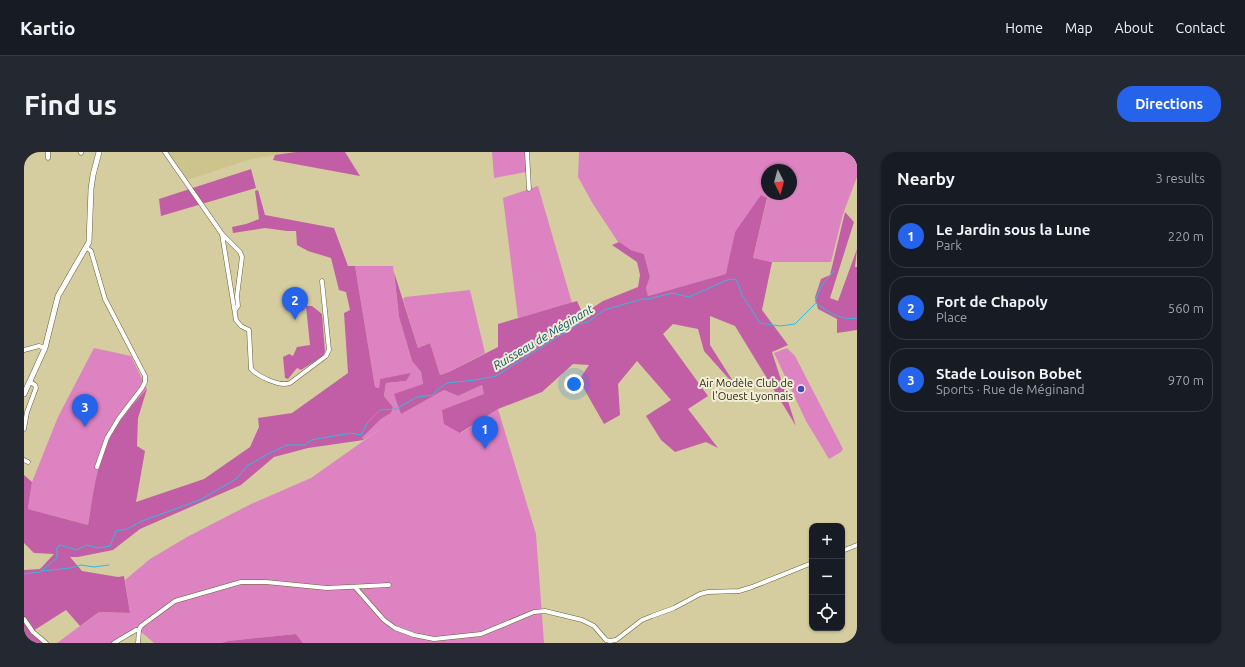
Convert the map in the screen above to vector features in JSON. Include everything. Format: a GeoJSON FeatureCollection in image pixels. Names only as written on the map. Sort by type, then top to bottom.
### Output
{"type":"FeatureCollection","features":[{"type":"Feature","properties":{"kind":"street"},"geometry":{"type":"LineString","coordinates":[[48,152],[48,158]]}},
{"type":"Feature","properties":{"kind":"street"},"geometry":{"type":"LineString","coordinates":[[24,394],[45,348],[58,296],[71,272],[87,248],[90,235],[91,189],[99,152]]}},
{"type":"Feature","properties":{"kind":"street"},"geometry":{"type":"LineString","coordinates":[[165,152],[222,234],[240,252],[242,257],[237,296],[238,306],[235,310]]}},
{"type":"Feature","properties":{"kind":"street"},"geometry":{"type":"LineString","coordinates":[[526,152],[529,189]]}},
{"type":"Feature","properties":{"kind":"street"},"geometry":{"type":"LineString","coordinates":[[222,234],[238,324],[249,330],[251,369],[279,384],[290,383],[326,356],[329,350],[322,281]]}},
{"type":"Feature","properties":{"kind":"street"},"geometry":{"type":"LineString","coordinates":[[87,248],[91,251],[106,299],[145,376],[142,388],[119,418],[107,438],[97,467]]}},
{"type":"Feature","properties":{"kind":"street"},"geometry":{"type":"LineString","coordinates":[[24,350],[39,346],[45,348]]}},
{"type":"Feature","properties":{"kind":"street"},"geometry":{"type":"LineString","coordinates":[[24,429],[27,412],[36,388],[35,385],[30,382]]}},
{"type":"Feature","properties":{"kind":"street"},"geometry":{"type":"LineString","coordinates":[[845,550],[857,545]]}},
{"type":"Feature","properties":{"kind":"street"},"geometry":{"type":"LineString","coordinates":[[355,587],[384,620],[395,628],[414,635],[434,639],[481,634],[534,612],[545,611],[582,620],[594,626],[606,640],[610,641],[616,640],[642,620],[674,608],[700,594],[708,592],[739,591],[809,564]]}},
{"type":"Feature","properties":{"kind":"street"},"geometry":{"type":"LineString","coordinates":[[114,643],[136,630],[139,630],[175,601],[241,582],[266,582],[327,588],[389,585]]}},
{"type":"Feature","properties":{"kind":"street"},"geometry":{"type":"LineString","coordinates":[[24,619],[33,632],[46,643]]}},
{"type":"Feature","properties":{"kind":"street"},"geometry":{"type":"LineString","coordinates":[[138,643],[139,630]]}},
{"type":"Feature","properties":{"kind":"shaded area"},"geometry":{"type":"Polygon","coordinates":[[[166,152],[296,152],[251,159],[184,181],[166,152]]]}},
{"type":"Feature","properties":{"kind":"shaded area"},"geometry":{"type":"Polygon","coordinates":[[[296,152],[345,152],[360,176],[273,160],[275,155],[296,152]]]}},
{"type":"Feature","properties":{"kind":"shaded area"},"geometry":{"type":"Polygon","coordinates":[[[492,152],[527,152],[528,174],[526,172],[494,178],[492,152]]]}},
{"type":"Feature","properties":{"kind":"shaded area"},"geometry":{"type":"Polygon","coordinates":[[[579,152],[857,152],[857,177],[843,214],[831,262],[772,262],[753,258],[767,200],[797,200],[797,164],[761,164],[761,200],[766,200],[735,232],[727,274],[648,296],[646,288],[650,277],[644,254],[631,250],[618,242],[593,204],[578,177],[579,152]]]}},
{"type":"Feature","properties":{"kind":"shaded area"},"geometry":{"type":"Polygon","coordinates":[[[251,169],[256,188],[161,216],[159,199],[251,169]]]}},
{"type":"Feature","properties":{"kind":"shaded area"},"geometry":{"type":"Polygon","coordinates":[[[538,186],[572,303],[518,318],[503,198],[538,186]]]}},
{"type":"Feature","properties":{"kind":"shaded area"},"geometry":{"type":"Polygon","coordinates":[[[258,190],[265,215],[334,228],[348,266],[355,266],[375,387],[379,388],[380,379],[411,373],[406,381],[386,383],[384,396],[393,407],[391,413],[381,419],[362,438],[364,440],[308,448],[274,457],[241,485],[140,529],[113,550],[78,557],[70,557],[82,571],[118,577],[124,576],[130,613],[99,612],[80,626],[66,610],[33,631],[46,643],[24,643],[24,570],[40,569],[54,554],[34,553],[24,543],[24,475],[32,482],[28,509],[88,525],[96,481],[105,448],[122,419],[147,389],[138,418],[137,446],[145,451],[136,502],[204,479],[250,447],[259,427],[258,418],[292,413],[348,373],[344,313],[350,310],[346,292],[339,290],[331,258],[308,251],[297,245],[296,231],[265,228],[233,233],[232,227],[259,219],[255,191],[258,190]]]}},
{"type":"Feature","properties":{"kind":"shaded area"},"geometry":{"type":"Polygon","coordinates":[[[761,195],[761,200],[767,200],[753,258],[772,262],[762,310],[788,345],[772,352],[796,426],[735,326],[710,316],[710,345],[738,389],[704,351],[698,329],[673,324],[663,334],[708,396],[688,409],[718,448],[706,442],[675,452],[661,440],[646,416],[671,400],[637,361],[618,384],[620,415],[604,424],[579,380],[589,365],[573,364],[542,392],[498,409],[460,433],[444,424],[442,410],[484,394],[482,385],[458,396],[444,390],[401,414],[394,394],[423,384],[421,372],[412,361],[399,317],[394,272],[418,348],[430,343],[440,375],[449,372],[498,347],[498,324],[577,301],[583,314],[603,301],[638,287],[640,275],[637,262],[612,245],[619,242],[631,250],[644,254],[650,277],[646,288],[648,296],[726,274],[735,232],[761,195]]]}},
{"type":"Feature","properties":{"kind":"shaded area"},"geometry":{"type":"Polygon","coordinates":[[[845,212],[854,222],[830,298],[838,301],[857,249],[855,267],[857,267],[857,330],[837,333],[837,319],[818,309],[815,297],[821,279],[830,275],[845,212]]]}},
{"type":"Feature","properties":{"kind":"shaded area"},"geometry":{"type":"Polygon","coordinates":[[[355,266],[393,266],[399,317],[412,361],[421,372],[423,384],[400,414],[444,390],[458,396],[482,385],[485,394],[443,410],[461,433],[498,409],[536,534],[544,643],[303,643],[296,634],[221,643],[154,643],[139,630],[114,643],[57,643],[99,612],[130,613],[125,580],[150,559],[187,537],[251,504],[311,478],[386,425],[364,440],[362,438],[381,419],[391,413],[393,407],[384,396],[386,383],[406,381],[380,379],[379,388],[375,387],[355,266]]]}},
{"type":"Feature","properties":{"kind":"shaded area"},"geometry":{"type":"Polygon","coordinates":[[[470,290],[485,353],[449,372],[440,375],[430,343],[418,348],[403,299],[405,297],[470,290]]]}},
{"type":"Feature","properties":{"kind":"shaded area"},"geometry":{"type":"Polygon","coordinates":[[[306,306],[312,306],[322,314],[325,352],[323,356],[301,370],[297,368],[288,379],[285,378],[283,357],[289,354],[293,356],[297,347],[310,345],[306,306]]]}},
{"type":"Feature","properties":{"kind":"shaded area"},"geometry":{"type":"Polygon","coordinates":[[[94,348],[131,356],[147,389],[122,419],[110,438],[96,481],[88,525],[28,509],[32,482],[58,417],[94,348]]]}},
{"type":"Feature","properties":{"kind":"shaded area","name":"Air Modèle Club de l'Ouest Lyonnais"},"geometry":{"type":"Polygon","coordinates":[[[787,348],[795,356],[843,449],[841,452],[829,459],[806,421],[774,353],[787,348]]]}},
{"type":"Feature","properties":{"kind":"shaded area"},"geometry":{"type":"Polygon","coordinates":[[[296,634],[303,643],[221,643],[228,641],[296,634]]]}},
{"type":"Feature","properties":{"kind":"waterway"},"geometry":{"type":"LineString","coordinates":[[815,302],[821,286],[834,271]]}},
{"type":"Feature","properties":{"kind":"waterway","name":"Ruisseau de Méginant"},"geometry":{"type":"LineString","coordinates":[[24,574],[40,572],[57,558],[57,548],[60,545],[77,550],[86,545],[98,548],[110,546],[116,531],[127,529],[142,521],[200,500],[236,479],[247,466],[287,445],[305,445],[311,440],[351,433],[361,435],[368,422],[380,410],[396,409],[417,397],[433,395],[438,389],[447,383],[496,376],[578,324],[588,322],[604,310],[642,299],[649,299],[672,293],[689,297],[727,280],[736,279],[742,295],[760,323],[780,326],[795,324],[816,303],[840,317],[851,319],[857,318]]}},
{"type":"Feature","properties":{"kind":"waterway"},"geometry":{"type":"LineString","coordinates":[[41,571],[70,568],[81,565],[94,567],[109,565]]}},
{"type":"Feature","properties":{"kind":"place","name":"Fort de Chapoly"},"geometry":{"type":"Point","coordinates":[295,320]}},
{"type":"Feature","properties":{"kind":"place","name":"Air Modèle Club de l'Ouest Lyonnais"},"geometry":{"type":"Point","coordinates":[801,389]}},
{"type":"Feature","properties":{"kind":"place","name":"Stade Louison Bobet"},"geometry":{"type":"Point","coordinates":[85,427]}},
{"type":"Feature","properties":{"kind":"place","name":"Le Jardin sous la Lune"},"geometry":{"type":"Point","coordinates":[485,449]}}]}
